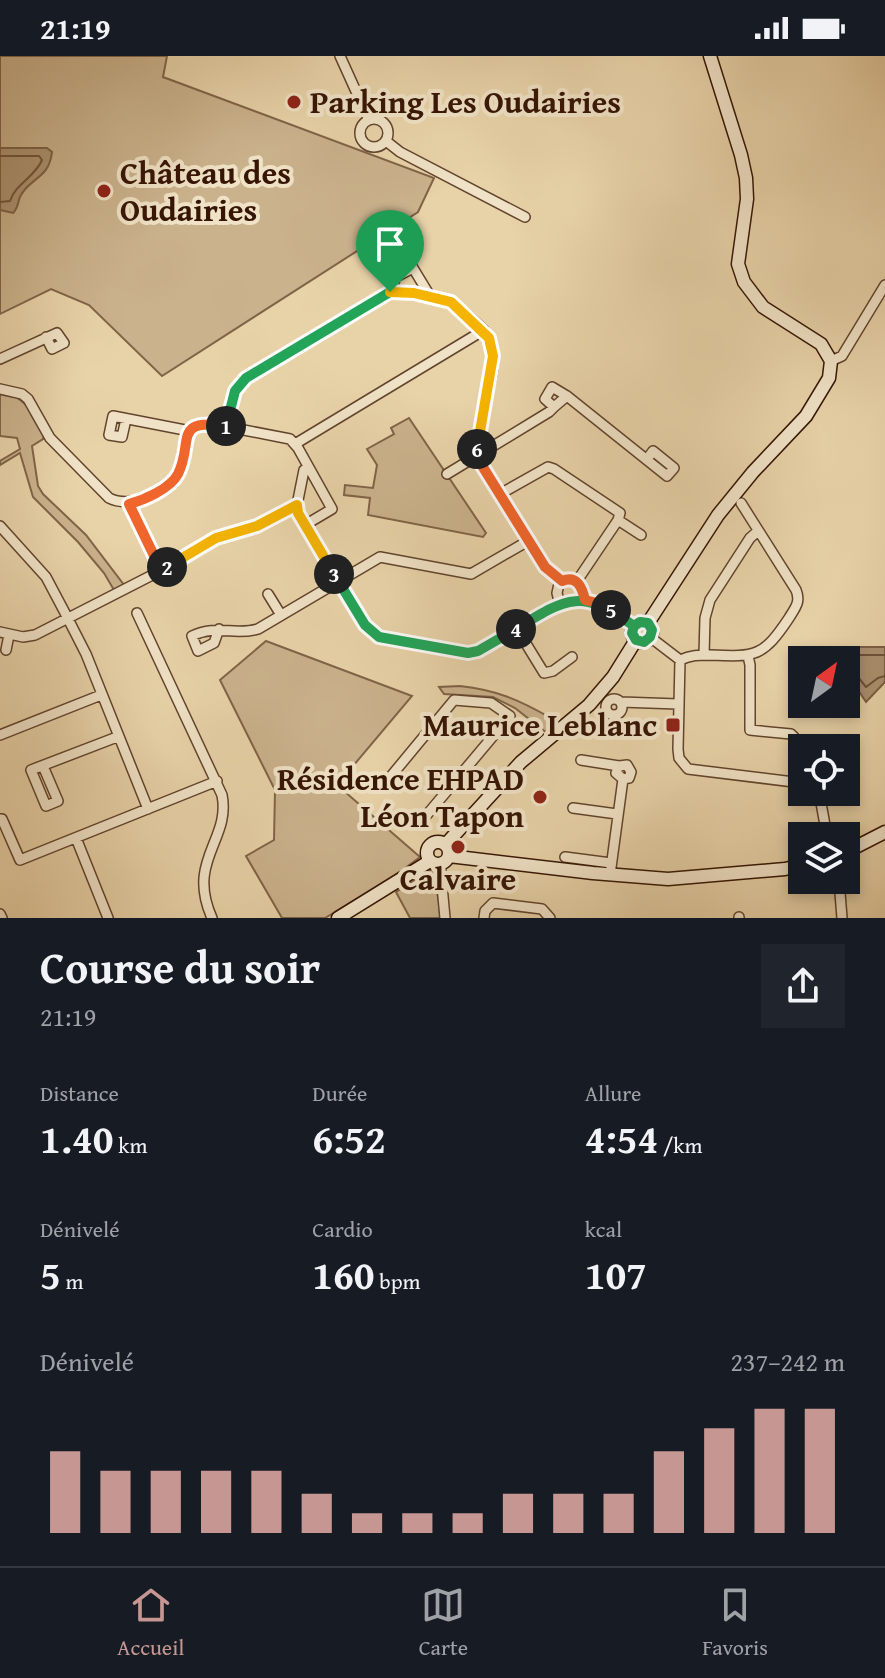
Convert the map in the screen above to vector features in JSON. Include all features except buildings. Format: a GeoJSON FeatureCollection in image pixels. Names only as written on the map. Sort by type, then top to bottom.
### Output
{"type":"FeatureCollection","features":[{"type":"Feature","properties":{"kind":"street"},"geometry":{"type":"LineString","coordinates":[[340,56],[369,120]]}},
{"type":"Feature","properties":{"kind":"street"},"geometry":{"type":"LineString","coordinates":[[648,623],[718,515],[753,472],[806,416],[829,378],[831,361],[821,344],[763,307],[744,282],[738,264],[738,248],[745,220],[746,178],[710,56]]}},
{"type":"Feature","properties":{"kind":"street"},"geometry":{"type":"LineString","coordinates":[[369,120],[384,122],[389,132],[386,141],[373,147],[362,139],[361,127],[369,120]]}},
{"type":"Feature","properties":{"kind":"street"},"geometry":{"type":"LineString","coordinates":[[386,141],[400,152],[525,217]]}},
{"type":"Feature","properties":{"kind":"street"},"geometry":{"type":"LineString","coordinates":[[402,251],[430,296]]}},
{"type":"Feature","properties":{"kind":"street"},"geometry":{"type":"LineString","coordinates":[[390,292],[396,277],[413,268]]}},
{"type":"Feature","properties":{"kind":"street"},"geometry":{"type":"LineString","coordinates":[[831,361],[842,356],[885,285]]}},
{"type":"Feature","properties":{"kind":"street"},"geometry":{"type":"LineString","coordinates":[[228,426],[235,391],[246,378],[390,292],[402,291],[451,302],[484,330],[492,345],[478,454],[545,567],[562,581]]}},
{"type":"Feature","properties":{"kind":"street"},"geometry":{"type":"LineString","coordinates":[[295,444],[484,330]]}},
{"type":"Feature","properties":{"kind":"street"},"geometry":{"type":"LineString","coordinates":[[0,359],[46,337]]}},
{"type":"Feature","properties":{"kind":"street"},"geometry":{"type":"LineString","coordinates":[[554,407],[545,399],[552,387],[647,459]]}},
{"type":"Feature","properties":{"kind":"street"},"geometry":{"type":"LineString","coordinates":[[0,389],[22,394],[28,399],[50,438],[109,498],[129,504],[140,501],[173,481],[180,469],[187,434],[198,425],[208,423],[285,437],[295,444],[332,509],[305,525]]}},
{"type":"Feature","properties":{"kind":"street"},"geometry":{"type":"LineString","coordinates":[[447,474],[567,396]]}},
{"type":"Feature","properties":{"kind":"street"},"geometry":{"type":"LineString","coordinates":[[126,419],[190,431]]}},
{"type":"Feature","properties":{"kind":"street"},"geometry":{"type":"LineString","coordinates":[[308,467],[304,470],[297,505],[305,525],[365,625],[379,637],[468,653],[478,651],[560,605],[585,600],[601,604],[634,626]]}},
{"type":"Feature","properties":{"kind":"street"},"geometry":{"type":"LineString","coordinates":[[500,494],[540,470],[554,469],[618,511],[618,520],[577,581]]}},
{"type":"Feature","properties":{"kind":"street"},"geometry":{"type":"LineString","coordinates":[[680,660],[692,654],[748,656],[774,639],[798,604],[799,597],[741,503]]}},
{"type":"Feature","properties":{"kind":"street"},"geometry":{"type":"LineString","coordinates":[[129,504],[161,570]]}},
{"type":"Feature","properties":{"kind":"street"},"geometry":{"type":"LineString","coordinates":[[6,650],[5,634],[35,635],[216,538],[257,526],[297,505]]}},
{"type":"Feature","properties":{"kind":"street"},"geometry":{"type":"LineString","coordinates":[[618,520],[641,535]]}},
{"type":"Feature","properties":{"kind":"street"},"geometry":{"type":"LineString","coordinates":[[0,526],[46,577],[86,654],[148,809]]}},
{"type":"Feature","properties":{"kind":"street"},"geometry":{"type":"LineString","coordinates":[[704,655],[705,618],[710,600],[750,538],[758,531]]}},
{"type":"Feature","properties":{"kind":"street"},"geometry":{"type":"LineString","coordinates":[[219,629],[253,630],[380,557],[471,574],[528,541]]}},
{"type":"Feature","properties":{"kind":"street"},"geometry":{"type":"LineString","coordinates":[[562,581],[577,581],[585,600]]}},
{"type":"Feature","properties":{"kind":"street"},"geometry":{"type":"LineString","coordinates":[[560,605],[557,593],[562,581]]}},
{"type":"Feature","properties":{"kind":"street"},"geometry":{"type":"LineString","coordinates":[[268,594],[281,615]]}},
{"type":"Feature","properties":{"kind":"street"},"geometry":{"type":"LineString","coordinates":[[137,613],[222,795],[223,811],[203,875],[212,918]]}},
{"type":"Feature","properties":{"kind":"street"},"geometry":{"type":"LineString","coordinates":[[640,622],[648,623],[652,630],[650,637],[644,642],[636,640],[632,633],[634,626],[640,622]]}},
{"type":"Feature","properties":{"kind":"street"},"geometry":{"type":"LineString","coordinates":[[517,629],[544,673],[553,671],[572,657]]}},
{"type":"Feature","properties":{"kind":"street"},"geometry":{"type":"LineString","coordinates":[[650,637],[680,660],[682,667],[678,704],[678,749],[682,763],[688,769],[788,782]]}},
{"type":"Feature","properties":{"kind":"street"},"geometry":{"type":"LineString","coordinates":[[338,918],[441,856],[521,762],[589,705],[613,677],[636,640]]}},
{"type":"Feature","properties":{"kind":"street"},"geometry":{"type":"LineString","coordinates":[[748,656],[750,730],[791,734]]}},
{"type":"Feature","properties":{"kind":"street"},"geometry":{"type":"LineString","coordinates":[[0,735],[101,695]]}},
{"type":"Feature","properties":{"kind":"street"},"geometry":{"type":"LineString","coordinates":[[387,781],[454,700],[491,703],[510,716],[425,817]]}},
{"type":"Feature","properties":{"kind":"street"},"geometry":{"type":"LineString","coordinates":[[621,702],[678,704]]}},
{"type":"Feature","properties":{"kind":"street"},"geometry":{"type":"LineString","coordinates":[[43,766],[117,737]]}},
{"type":"Feature","properties":{"kind":"street"},"geometry":{"type":"LineString","coordinates":[[581,760],[631,768],[631,775],[623,779],[610,869]]}},
{"type":"Feature","properties":{"kind":"street"},"geometry":{"type":"LineString","coordinates":[[0,819],[20,860],[217,781]]}},
{"type":"Feature","properties":{"kind":"street"},"geometry":{"type":"LineString","coordinates":[[573,808],[617,814]]}},
{"type":"Feature","properties":{"kind":"street"},"geometry":{"type":"LineString","coordinates":[[860,847],[885,832]]}},
{"type":"Feature","properties":{"kind":"street"},"geometry":{"type":"LineString","coordinates":[[76,838],[108,918]]}},
{"type":"Feature","properties":{"kind":"street"},"geometry":{"type":"LineString","coordinates":[[441,856],[610,869]]}},
{"type":"Feature","properties":{"kind":"street"},"geometry":{"type":"LineString","coordinates":[[441,856],[445,918]]}},
{"type":"Feature","properties":{"kind":"street"},"geometry":{"type":"LineString","coordinates":[[565,857],[668,879],[788,868]]}},
{"type":"Feature","properties":{"kind":"street"},"geometry":{"type":"LineString","coordinates":[[840,894],[842,918]]}},
{"type":"Feature","properties":{"kind":"street"},"geometry":{"type":"LineString","coordinates":[[484,918],[485,911],[493,903],[542,909],[550,918]]}},
{"type":"Feature","properties":{"kind":"shaded area"},"geometry":{"type":"Polygon","coordinates":[[[0,56],[167,56],[163,77],[434,178],[418,212],[162,376],[89,305],[51,289],[0,314],[0,56]]]}},
{"type":"Feature","properties":{"kind":"shaded area"},"geometry":{"type":"Polygon","coordinates":[[[0,392],[23,402],[44,435],[32,446],[38,486],[43,494],[86,535],[124,585],[114,590],[78,542],[33,497],[20,453],[0,465],[0,461],[20,449],[17,438],[0,436],[0,392]]]}},
{"type":"Feature","properties":{"kind":"shaded area"},"geometry":{"type":"Polygon","coordinates":[[[409,418],[486,533],[483,537],[368,515],[370,498],[344,495],[345,485],[373,488],[377,465],[367,449],[394,434],[391,428],[409,418]]]}},
{"type":"Feature","properties":{"kind":"shaded area"},"geometry":{"type":"Polygon","coordinates":[[[266,641],[412,696],[337,785],[420,857],[389,880],[325,918],[282,918],[246,856],[274,840],[275,790],[220,680],[266,641]]]}},
{"type":"Feature","properties":{"kind":"shaded area"},"geometry":{"type":"Polygon","coordinates":[[[460,686],[497,693],[551,718],[547,733],[515,708],[493,697],[444,694],[439,687],[460,686]]]}},
{"type":"Feature","properties":{"kind":"shaded area"},"geometry":{"type":"Polygon","coordinates":[[[433,869],[442,918],[410,918],[396,892],[433,869]]]}},
{"type":"Feature","properties":{"kind":"water"},"geometry":{"type":"Polygon","coordinates":[[[0,148],[47,148],[52,152],[44,173],[25,189],[13,213],[0,210],[0,148]]]}},
{"type":"Feature","properties":{"kind":"water"},"geometry":{"type":"Polygon","coordinates":[[[860,647],[885,647],[885,682],[866,702],[860,693],[860,647]]]}},
{"type":"Feature","properties":{"kind":"place","name":"Parking Les Oudairies"},"geometry":{"type":"Point","coordinates":[294,102]}},
{"type":"Feature","properties":{"kind":"place","name":"Château des Oudairies"},"geometry":{"type":"Point","coordinates":[104,191]}},
{"type":"Feature","properties":{"kind":"place","name":"Maurice Leblanc"},"geometry":{"type":"Point","coordinates":[673,725]}},
{"type":"Feature","properties":{"kind":"place","name":"Résidence EHPAD Léon Tapon"},"geometry":{"type":"Point","coordinates":[540,797]}},
{"type":"Feature","properties":{"kind":"place","name":"Calvaire"},"geometry":{"type":"Point","coordinates":[458,847]}},
{"type":"Feature","properties":{"kind":"route"},"geometry":{"type":"LineString","coordinates":[[390,292],[246,378],[235,391],[228,426],[208,423],[192,429],[187,434],[180,469],[173,481],[140,501],[129,504],[161,570],[216,538],[257,526],[297,505],[298,513],[365,625],[379,637],[468,653],[492,644],[551,608],[585,600],[601,604],[634,626],[632,633],[636,640],[648,640],[652,634],[648,623],[640,622],[634,626],[624,619],[601,604],[592,601],[585,600],[577,581],[562,581],[545,567],[481,464],[477,446],[493,356],[492,345],[484,330],[451,302],[402,291],[390,292]]}}]}
